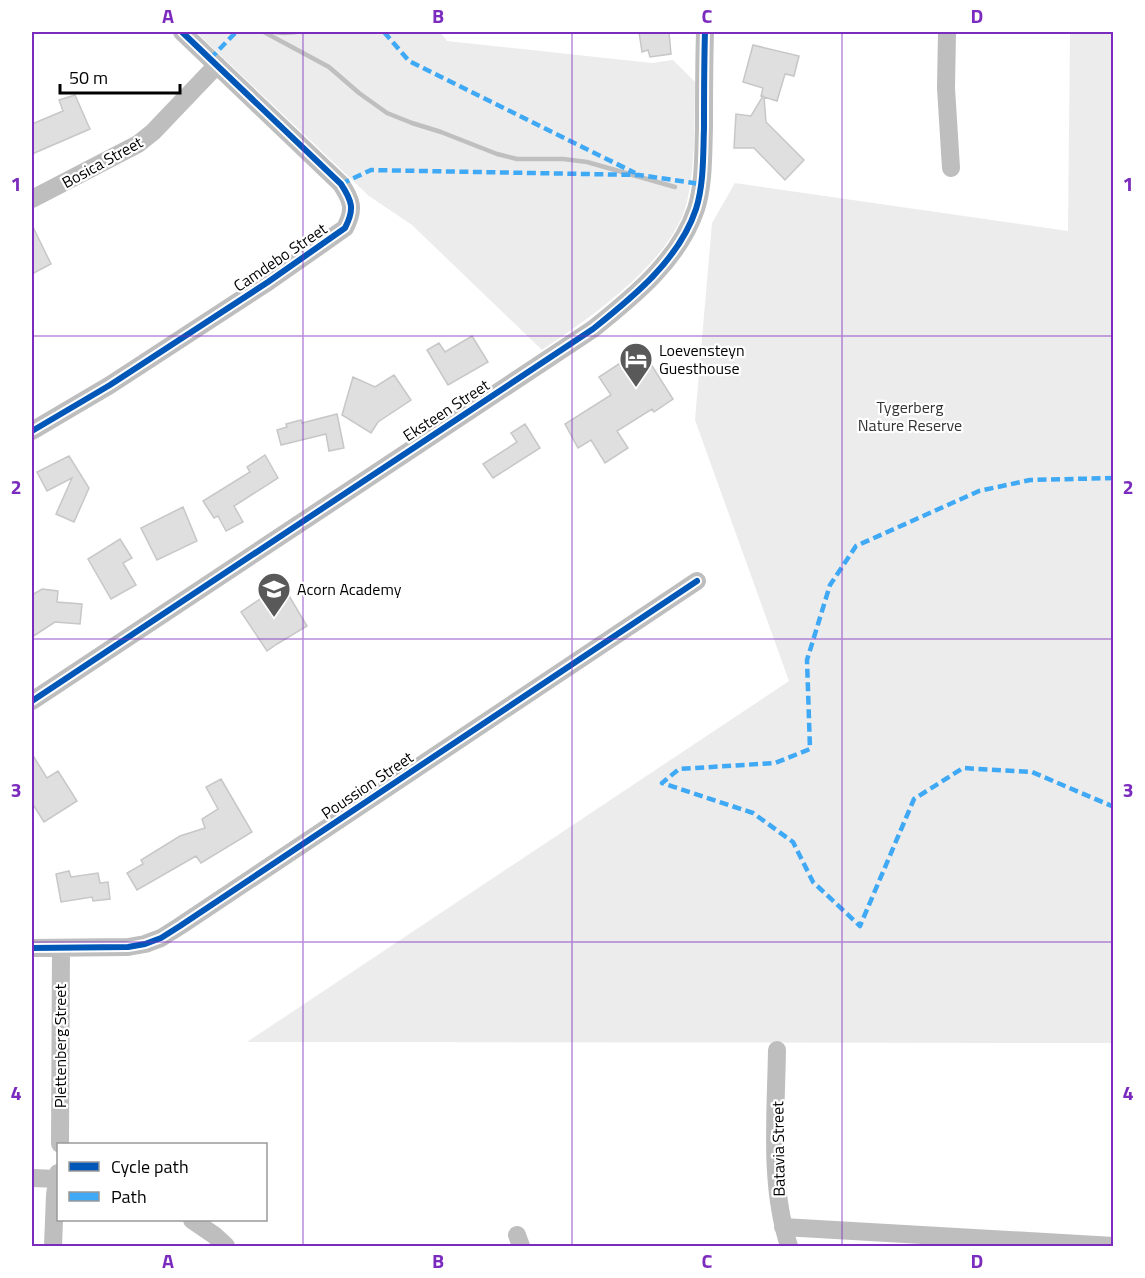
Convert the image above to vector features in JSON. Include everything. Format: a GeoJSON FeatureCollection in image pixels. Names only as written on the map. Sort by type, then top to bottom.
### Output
{"type":"FeatureCollection","features":[{"type":"Feature","properties":{"kind":"street","name":"Camdebo Street"},"geometry":{"type":"LineString","coordinates":[[32,431],[110,385],[268,282],[345,228],[350,219],[352,206],[350,198],[340,184],[182,32]]}},
{"type":"Feature","properties":{"kind":"street","name":"Eksteen Street"},"geometry":{"type":"LineString","coordinates":[[32,701],[593,330],[630,299],[666,262],[684,236],[696,209],[703,165],[705,32]]}},
{"type":"Feature","properties":{"kind":"street"},"geometry":{"type":"LineString","coordinates":[[947,32],[946,88],[951,168]]}},
{"type":"Feature","properties":{"kind":"street","name":"Bosica Street"},"geometry":{"type":"LineString","coordinates":[[32,199],[138,144],[153,132],[217,65]]}},
{"type":"Feature","properties":{"kind":"street","name":"Poussion Street"},"geometry":{"type":"LineString","coordinates":[[32,948],[128,947],[161,938],[697,581]]}},
{"type":"Feature","properties":{"kind":"street","name":"Plettenberg Street"},"geometry":{"type":"LineString","coordinates":[[60,1143],[61,948]]}},
{"type":"Feature","properties":{"kind":"street","name":"Batavia Street"},"geometry":{"type":"LineString","coordinates":[[777,1050],[778,1196],[789,1246]]}},
{"type":"Feature","properties":{"kind":"street"},"geometry":{"type":"LineString","coordinates":[[32,1178],[57,1177]]}},
{"type":"Feature","properties":{"kind":"street"},"geometry":{"type":"LineString","coordinates":[[53,1246],[57,1191]]}},
{"type":"Feature","properties":{"kind":"street"},"geometry":{"type":"LineString","coordinates":[[194,1221],[214,1234],[226,1246]]}},
{"type":"Feature","properties":{"kind":"street"},"geometry":{"type":"LineString","coordinates":[[783,1227],[1113,1246]]}},
{"type":"Feature","properties":{"kind":"green space"},"geometry":{"type":"Polygon","coordinates":[[[196,32],[440,32],[447,41],[652,63],[673,60],[695,82],[693,157],[687,202],[665,246],[647,266],[605,304],[542,350],[412,225],[369,196],[196,32]]]}},
{"type":"Feature","properties":{"kind":"green space","name":"Tygerberg Nature Reserve"},"geometry":{"type":"Polygon","coordinates":[[[1070,32],[1113,32],[1113,1043],[247,1042],[789,681],[695,420],[712,223],[735,183],[1068,231],[1070,32]]]}},
{"type":"Feature","properties":{"kind":"building"},"geometry":{"type":"Polygon","coordinates":[[[639,32],[669,32],[671,54],[650,57],[648,50],[642,52],[639,32]]]}},
{"type":"Feature","properties":{"kind":"building"},"geometry":{"type":"Polygon","coordinates":[[[753,45],[799,56],[794,76],[785,74],[777,101],[764,97],[766,122],[804,160],[785,180],[754,148],[734,148],[736,114],[751,116],[763,96],[761,96],[763,88],[743,82],[753,45]]]}},
{"type":"Feature","properties":{"kind":"building"},"geometry":{"type":"Polygon","coordinates":[[[75,95],[90,129],[32,154],[32,124],[63,111],[59,100],[75,95]]]}},
{"type":"Feature","properties":{"kind":"building"},"geometry":{"type":"Polygon","coordinates":[[[32,225],[51,264],[32,274],[32,225]]]}},
{"type":"Feature","properties":{"kind":"building"},"geometry":{"type":"Polygon","coordinates":[[[472,336],[488,362],[448,385],[427,350],[439,343],[445,352],[472,336]]]}},
{"type":"Feature","properties":{"kind":"building"},"geometry":{"type":"Polygon","coordinates":[[[640,347],[673,399],[654,412],[652,409],[617,431],[628,448],[605,463],[591,440],[578,448],[565,424],[611,395],[599,377],[622,362],[620,359],[640,347]]]}},
{"type":"Feature","properties":{"kind":"building"},"geometry":{"type":"Polygon","coordinates":[[[394,375],[411,400],[378,422],[371,433],[342,415],[353,377],[375,387],[394,375]]]}},
{"type":"Feature","properties":{"kind":"building"},"geometry":{"type":"Polygon","coordinates":[[[337,414],[344,448],[329,451],[326,434],[281,445],[277,430],[287,427],[286,424],[301,420],[302,423],[337,414]]]}},
{"type":"Feature","properties":{"kind":"building"},"geometry":{"type":"Polygon","coordinates":[[[525,424],[540,448],[493,478],[483,464],[517,442],[511,433],[525,424]]]}},
{"type":"Feature","properties":{"kind":"building"},"geometry":{"type":"Polygon","coordinates":[[[265,455],[278,478],[234,506],[243,522],[226,531],[218,516],[214,518],[203,501],[250,472],[247,467],[265,455]]]}},
{"type":"Feature","properties":{"kind":"building"},"geometry":{"type":"Polygon","coordinates":[[[69,456],[89,488],[74,522],[56,514],[72,478],[47,491],[37,472],[69,456]]]}},
{"type":"Feature","properties":{"kind":"building"},"geometry":{"type":"Polygon","coordinates":[[[183,507],[197,541],[157,560],[141,528],[183,507]]]}},
{"type":"Feature","properties":{"kind":"building"},"geometry":{"type":"Polygon","coordinates":[[[120,539],[132,558],[123,563],[136,585],[111,599],[88,559],[120,539]]]}},
{"type":"Feature","properties":{"kind":"building","name":"Acorn Academy"},"geometry":{"type":"Polygon","coordinates":[[[282,584],[307,626],[267,651],[241,612],[282,584]]]}},
{"type":"Feature","properties":{"kind":"building"},"geometry":{"type":"Polygon","coordinates":[[[42,589],[58,591],[57,602],[82,604],[80,624],[55,622],[32,637],[32,595],[42,589]]]}},
{"type":"Feature","properties":{"kind":"building"},"geometry":{"type":"Polygon","coordinates":[[[32,754],[47,778],[58,771],[77,801],[44,822],[32,803],[32,754]]]}},
{"type":"Feature","properties":{"kind":"building"},"geometry":{"type":"Polygon","coordinates":[[[221,779],[252,832],[201,863],[196,856],[137,890],[127,873],[143,864],[141,860],[180,836],[205,828],[202,819],[218,809],[206,787],[221,779]]]}},
{"type":"Feature","properties":{"kind":"building"},"geometry":{"type":"Polygon","coordinates":[[[69,871],[71,877],[98,873],[100,883],[108,882],[110,899],[93,901],[92,897],[61,902],[56,874],[69,871]]]}},
{"type":"Feature","properties":{"kind":"waterway"},"geometry":{"type":"LineString","coordinates":[[264,32],[329,67],[387,113],[412,123],[517,159],[563,159],[587,162],[675,187]]}},
{"type":"Feature","properties":{"kind":"waterway"},"geometry":{"type":"LineString","coordinates":[[274,32],[296,32]]}},
{"type":"Feature","properties":{"kind":"marked path"},"geometry":{"type":"LineString","coordinates":[[210,59],[236,32]]}},
{"type":"Feature","properties":{"kind":"marked path"},"geometry":{"type":"LineString","coordinates":[[384,32],[409,61],[635,173]]}},
{"type":"Feature","properties":{"kind":"marked path"},"geometry":{"type":"LineString","coordinates":[[341,184],[371,170],[639,175],[701,184]]}},
{"type":"Feature","properties":{"kind":"marked path"},"geometry":{"type":"LineString","coordinates":[[1114,478],[1030,480],[979,491],[856,546],[830,585],[807,660],[810,749],[775,763],[679,769],[662,783],[753,813],[793,842],[813,882],[860,926],[914,799],[963,768],[1032,772],[1114,807]]}},
{"type":"Feature","properties":{"kind":"cycle path"},"geometry":{"type":"LineString","coordinates":[[32,431],[110,385],[268,282],[345,228],[350,216],[351,205],[341,184],[182,32]]}},
{"type":"Feature","properties":{"kind":"cycle path"},"geometry":{"type":"LineString","coordinates":[[32,701],[593,329],[639,290],[678,245],[699,199],[703,158],[705,32]]}},
{"type":"Feature","properties":{"kind":"cycle path"},"geometry":{"type":"LineString","coordinates":[[32,948],[128,947],[161,938],[697,581]]}},
{"type":"Feature","properties":{"kind":"place","name":"Loevensteyn Guesthouse"},"geometry":{"type":"Point","coordinates":[636,388]}},
{"type":"Feature","properties":{"kind":"place","name":"Acorn Academy"},"geometry":{"type":"Point","coordinates":[274,618]}}]}
